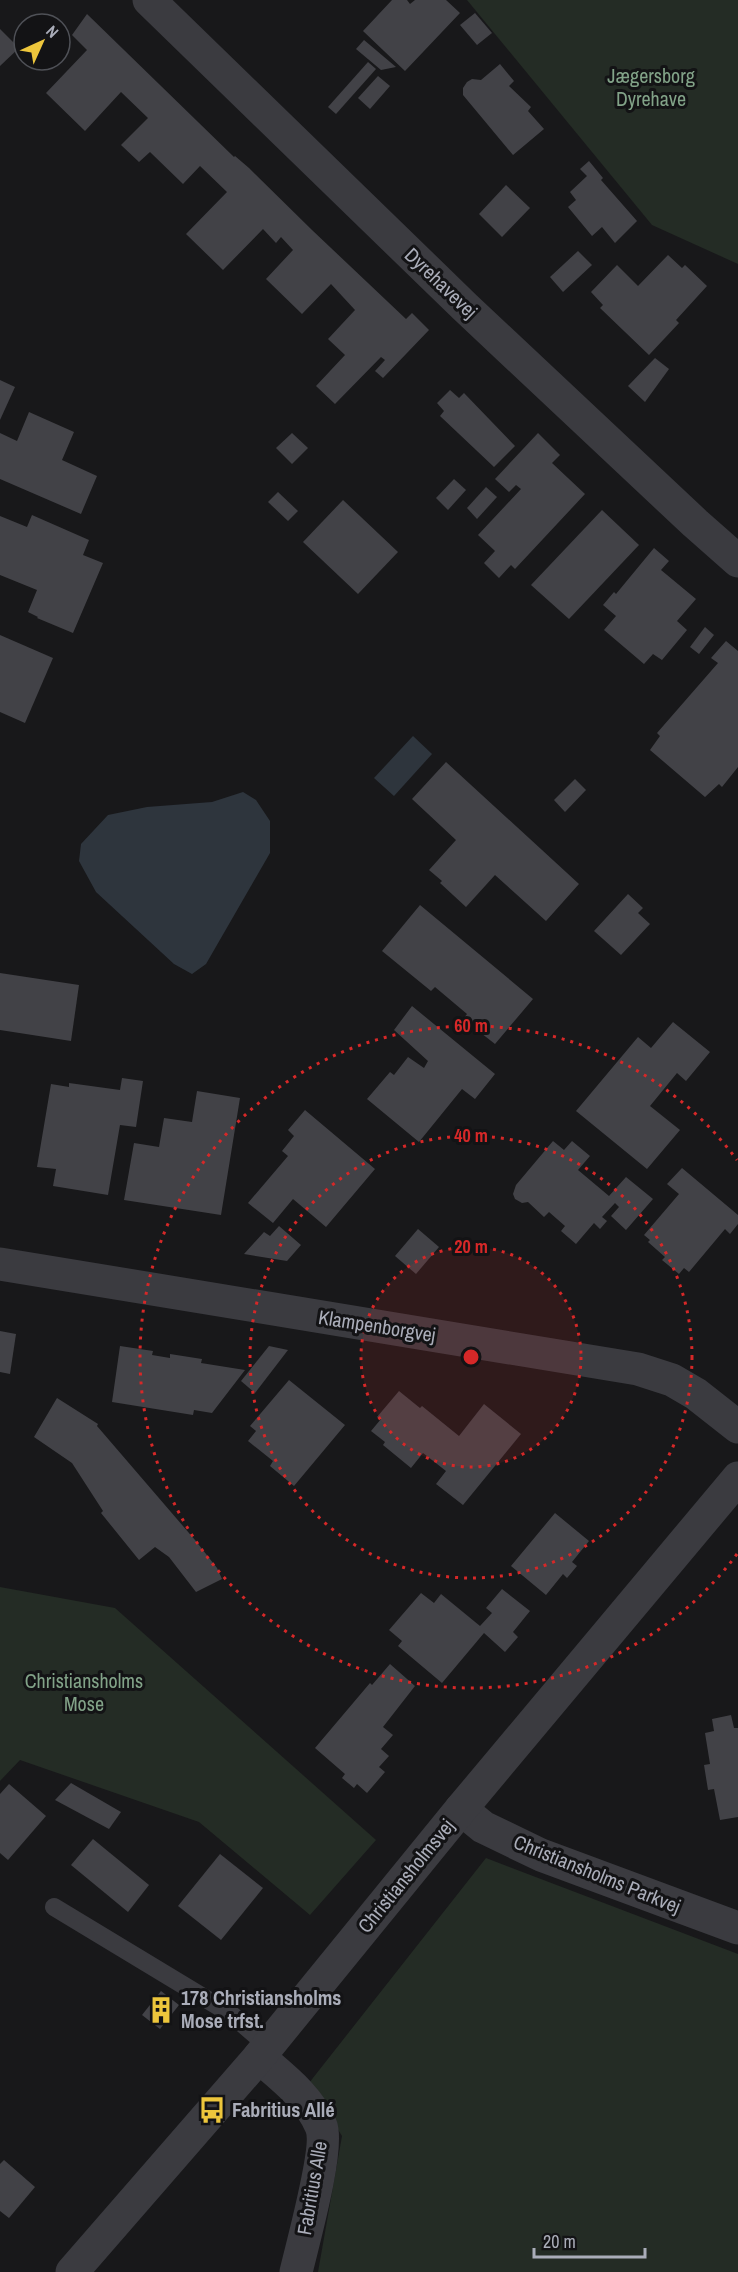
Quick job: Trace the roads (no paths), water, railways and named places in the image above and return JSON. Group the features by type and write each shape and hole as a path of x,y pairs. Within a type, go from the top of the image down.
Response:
{"street":[{"name":"Dyrehavevej","path":"149,0 465,307 695,524 738,561"},
{"name":"Klampenborgvej","path":"0,1264 638,1369 672,1380 696,1394 738,1427"},
{"name":"Christiansholmsvej","path":"72,2272 264,2051 738,1478"},
{"name":"Christiansholms Parkvej","path":"462,1809 483,1827 541,1855 738,1928"},
{"name":"Fabritius Alle","path":"264,2051 299,2091 322,2127 322,2160 296,2272"}],"lane":[{"path":"54,1907 231,2014 264,2051"}],"place":[{"name":"178 Christiansholms Mose trfst.","path":"161,2010"},
{"name":"Fabritius Allé","path":"212,2110"}],"park label":[{"name":"Jægersborg Dyrehave","path":"651,88"},
{"name":"Christiansholms Mose","path":"84,1692"}]}
